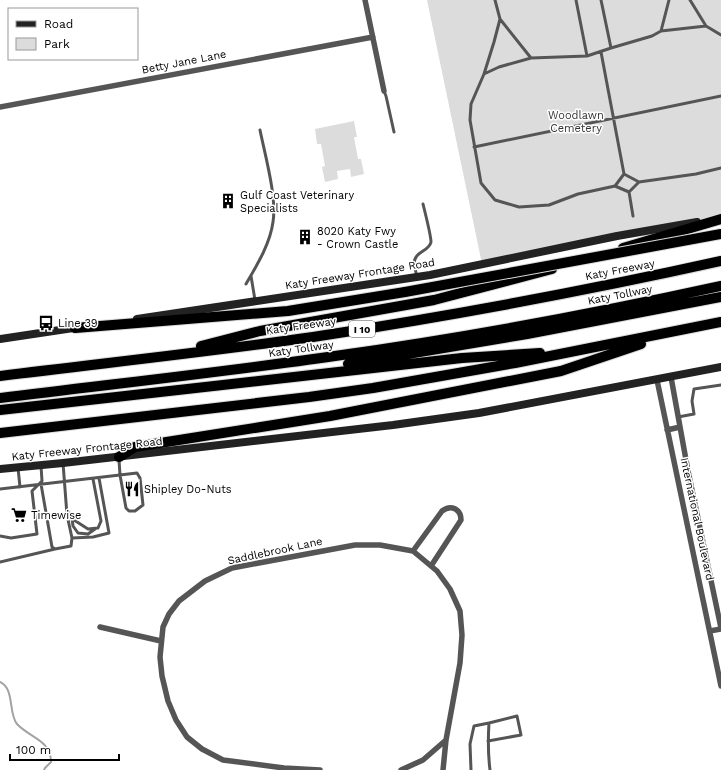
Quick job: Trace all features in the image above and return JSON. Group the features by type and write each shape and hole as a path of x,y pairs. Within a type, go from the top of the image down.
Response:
{"highway":[{"path":"154,357 260,331 434,300 554,269 721,218"},
{"path":"74,328 288,311 405,292 721,234"},
{"name":"Katy Freeway","path":"0,376 283,341 429,318 573,292 721,261"},
{"name":"Katy Tollway","path":"0,398 337,356 476,334 595,312 721,286"},
{"path":"224,385 527,334 721,297"},
{"path":"0,433 373,388 476,370 721,322"},
{"path":"119,457 135,447 330,416 561,371 672,332"},
{"path":"0,410 462,358 578,350"}],"main road":[{"name":"Katy Freeway Frontage Road","path":"0,339 417,277 617,236 721,218"},
{"name":"Katy Freeway Frontage Road","path":"0,469 63,464 393,425 455,416 657,380 721,366"}],"street":[{"path":"365,0 384,91"},
{"name":"Betty Jane Lane","path":"0,107 373,37"},
{"name":"International Boulevard","path":"671,377 688,471 721,628"},
{"name":"International Boulevard","path":"657,380 721,686"},
{"path":"668,430 680,427"},
{"path":"677,474 688,471"},
{"path":"413,551 445,508 451,507 457,509 461,514 461,520 431,566"},
{"name":"Saddlebrook Lane","path":"320,770 277,767 223,760 202,749 187,736 176,720 168,701 162,676 160,657 163,627 169,614 179,601 205,581 232,568 355,545 380,545 413,551 437,571 450,589 460,611 462,635 460,663 446,740 443,770"},
{"path":"694,555 705,553"},
{"path":"100,627 161,641"},
{"path":"710,631 721,628"},
{"path":"401,770 423,760 446,740"}],"lane":[{"path":"495,0 500,19 532,58"},
{"path":"576,0 587,56"},
{"path":"601,0 611,48"},
{"path":"661,31 669,0"},
{"path":"690,0 706,26 721,35"},
{"path":"500,19 484,74 471,104 470,120 481,183 495,200 519,207 549,205 578,194 615,186 628,192"},
{"path":"484,74 499,67 532,58 587,56 652,36 661,31 706,26"},
{"path":"601,52 624,174 615,186"},
{"path":"384,91 394,132"},
{"path":"474,147 721,96"},
{"path":"246,284 260,259 273,222 274,209 271,184 260,130"},
{"path":"628,192 639,182 696,174 721,168"},
{"path":"624,174 639,182"},
{"path":"628,192 633,216"},
{"path":"417,277 414,263 416,257 420,252 428,248 431,242 423,204"},
{"path":"251,276 255,301"},
{"path":"678,417 694,414 692,401 694,390 721,385"},
{"path":"0,488 39,485 65,481 93,479 120,475 137,473 140,478 143,505 135,511 129,511 126,508 120,475 119,457"},
{"path":"0,562 71,546 72,538 67,509 63,464"},
{"path":"0,536 11,538 37,534 32,491 42,481 41,466"},
{"path":"18,468 20,487"},
{"path":"72,538 93,537 109,533 99,478"},
{"path":"72,517 73,526 78,533 88,534 98,528 101,521 93,479"},
{"path":"39,485 52,547 55,549"},
{"path":"67,509 74,520 88,529 98,528"},
{"path":"471,770 470,744 474,726 517,716 521,735 488,741"},
{"path":"488,722 490,770"}],"green space":[{"name":"Woodlawn Cemetery","path":"427,0 721,0 721,218 482,264"},
{"path":"354,121 357,137 354,137 358,159 361,159 364,174 351,177 350,169 337,171 338,179 325,182 322,167 325,166 321,144 317,144 315,129"}],"waterway":[{"path":"0,682 5,685 8,690 14,719 17,724 44,744 48,749 51,762 44,770"}],"place":[{"name":"Gulf Coast Veterinary Specialists","path":"228,201"},
{"name":"8020 Katy Fwy - Crown Castle","path":"305,237"},
{"name":"Line 39","path":"46,323"},
{"name":"Shipley Do-Nuts","path":"132,489"},
{"name":"Timewise","path":"19,515"}]}
